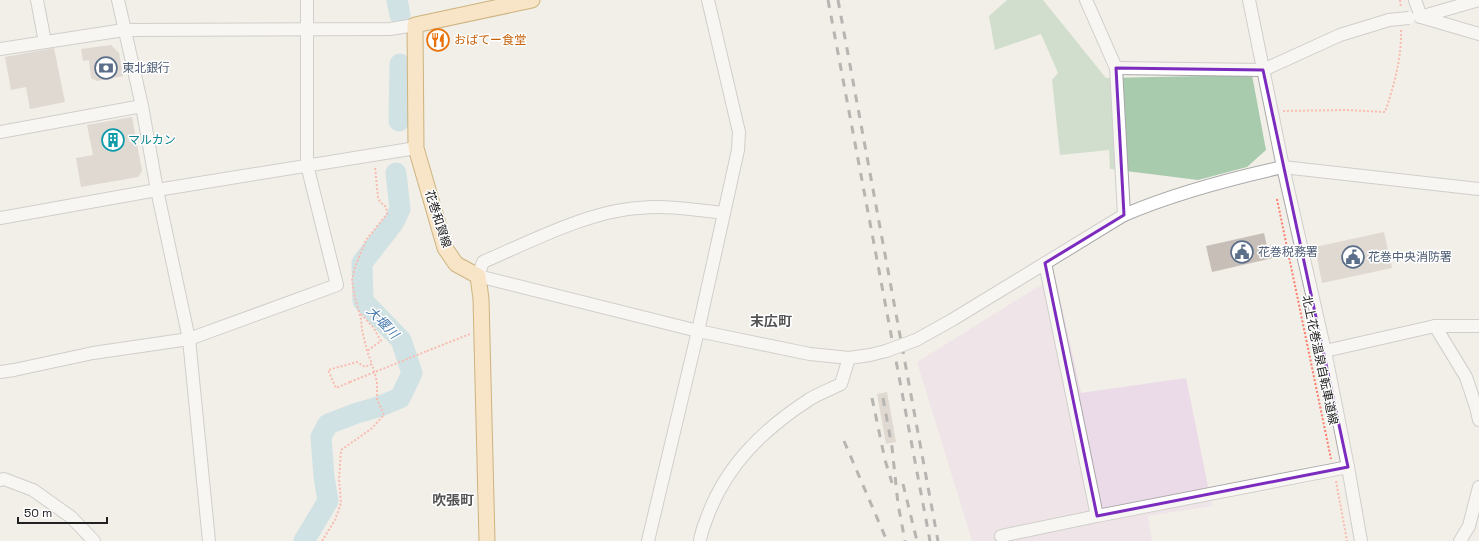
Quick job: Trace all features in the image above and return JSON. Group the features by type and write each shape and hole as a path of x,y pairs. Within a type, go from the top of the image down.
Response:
{"main road":[{"path":"415,25 514,2 532,0"},
{"name":"花巻和賀線","path":"415,25 416,148 445,248 456,264 478,276"},
{"path":"478,276 481,299 487,541"}],"street":[{"path":"37,0 45,42"},
{"path":"118,0 142,106 157,190 189,339 209,541"},
{"path":"0,372 93,353 189,339 337,285 307,165 307,0"},
{"path":"648,541 698,330 738,150 739,132 708,0"},
{"path":"1086,0 1116,68 1124,215"},
{"path":"1249,0 1283,167 1325,351 1361,541"},
{"path":"1415,0 1421,16"},
{"path":"1116,68 1263,70 1340,36 1389,20 1405,16 1421,16 1479,0"},
{"path":"1421,16 1479,34"},
{"path":"0,49 124,30 307,28 390,29 415,25"},
{"path":"0,132 142,106"},
{"path":"0,218 157,190 416,148"},
{"path":"724,213 659,207 637,208 599,215 483,262 478,276 698,330 810,354 849,358 886,351 916,340 952,320 1124,215 1188,191 1283,167 1479,189"},
{"path":"1045,263 1097,516"},
{"path":"1325,351 1435,326 1479,326"},
{"path":"1435,326 1466,377 1479,420"},
{"path":"700,541 713,501 732,469 756,440 779,422 811,399 841,384 849,358"},
{"path":"1001,536 1348,467"},
{"path":"0,480 4,479 33,490 71,517 94,541"},
{"path":"1460,541 1468,526 1479,487"}],"path":[{"path":"1400,0 1405,16"},
{"path":"1282,111 1346,110 1385,112 1393,89 1398,64 1401,28"},
{"path":"322,541 335,520 341,503 339,479 341,450 371,429 384,415 377,400 377,382 367,351 352,280 355,267 366,240 387,214 386,207 380,202 378,197 375,167"},
{"name":"北上花巻温泉自転車道線","path":"1277,198 1334,470 1347,541"},
{"path":"360,314 373,327 381,341 367,351"},
{"path":"372,364 365,367 357,362 328,370 336,388 482,330"}],"highlighted area":[{"path":"1116,68 1263,70 1348,467 1097,516 1045,263 1124,215"}],"shaded area":[{"path":"1055,276 1081,393 1186,378 1212,506 1148,516 1152,541 972,541 917,362"}],"green space":[{"path":"1007,0 1043,0 1106,78 1252,75 1266,150 1247,167 1198,180 1110,169 1109,150 1060,155 1052,80 1058,73 1041,34 995,50 989,16"}],"building":[{"name":"東北銀行","path":"111,45 119,53 123,76 97,81 91,78 89,60 83,61 81,49"},
{"path":"54,48 65,102 30,109 26,87 11,90 5,57"},
{"name":"マルカン","path":"132,117 142,171 138,177 81,187 76,158 93,155 87,125"},
{"name":"花巻中央消防署","path":"1384,232 1392,268 1322,283 1315,247"},
{"name":"花巻税務署","path":"1264,233 1267,246 1274,245 1277,257 1212,272 1206,246"},
{"path":"887,392 896,442 886,444 877,394"}],"waterway":[{"name":"大堰川","path":"397,0 400,15"},
{"name":"大堰川","path":"399,121 400,64"},
{"name":"大堰川","path":"304,541 328,501 324,477 321,437 328,424 400,398 412,373 401,340 363,301 362,263 394,222 400,209 396,173"}],"railway":[{"path":"828,0 930,541"},
{"path":"838,0 938,541"},
{"path":"872,398 885,460 892,483"},
{"path":"883,398 892,447 898,504 905,541"},
{"path":"844,441 887,541"},
{"path":"903,484 917,541"}],"place":[{"name":"おばてー食堂","path":"438,40"},
{"name":"東北銀行","path":"106,68"},
{"name":"マルカン","path":"113,140"},
{"name":"花巻税務署","path":"1242,252"},
{"name":"花巻中央消防署","path":"1353,257"}],"district":[{"name":"末広町","path":"771,321"},
{"name":"吹張町","path":"453,500"}]}
